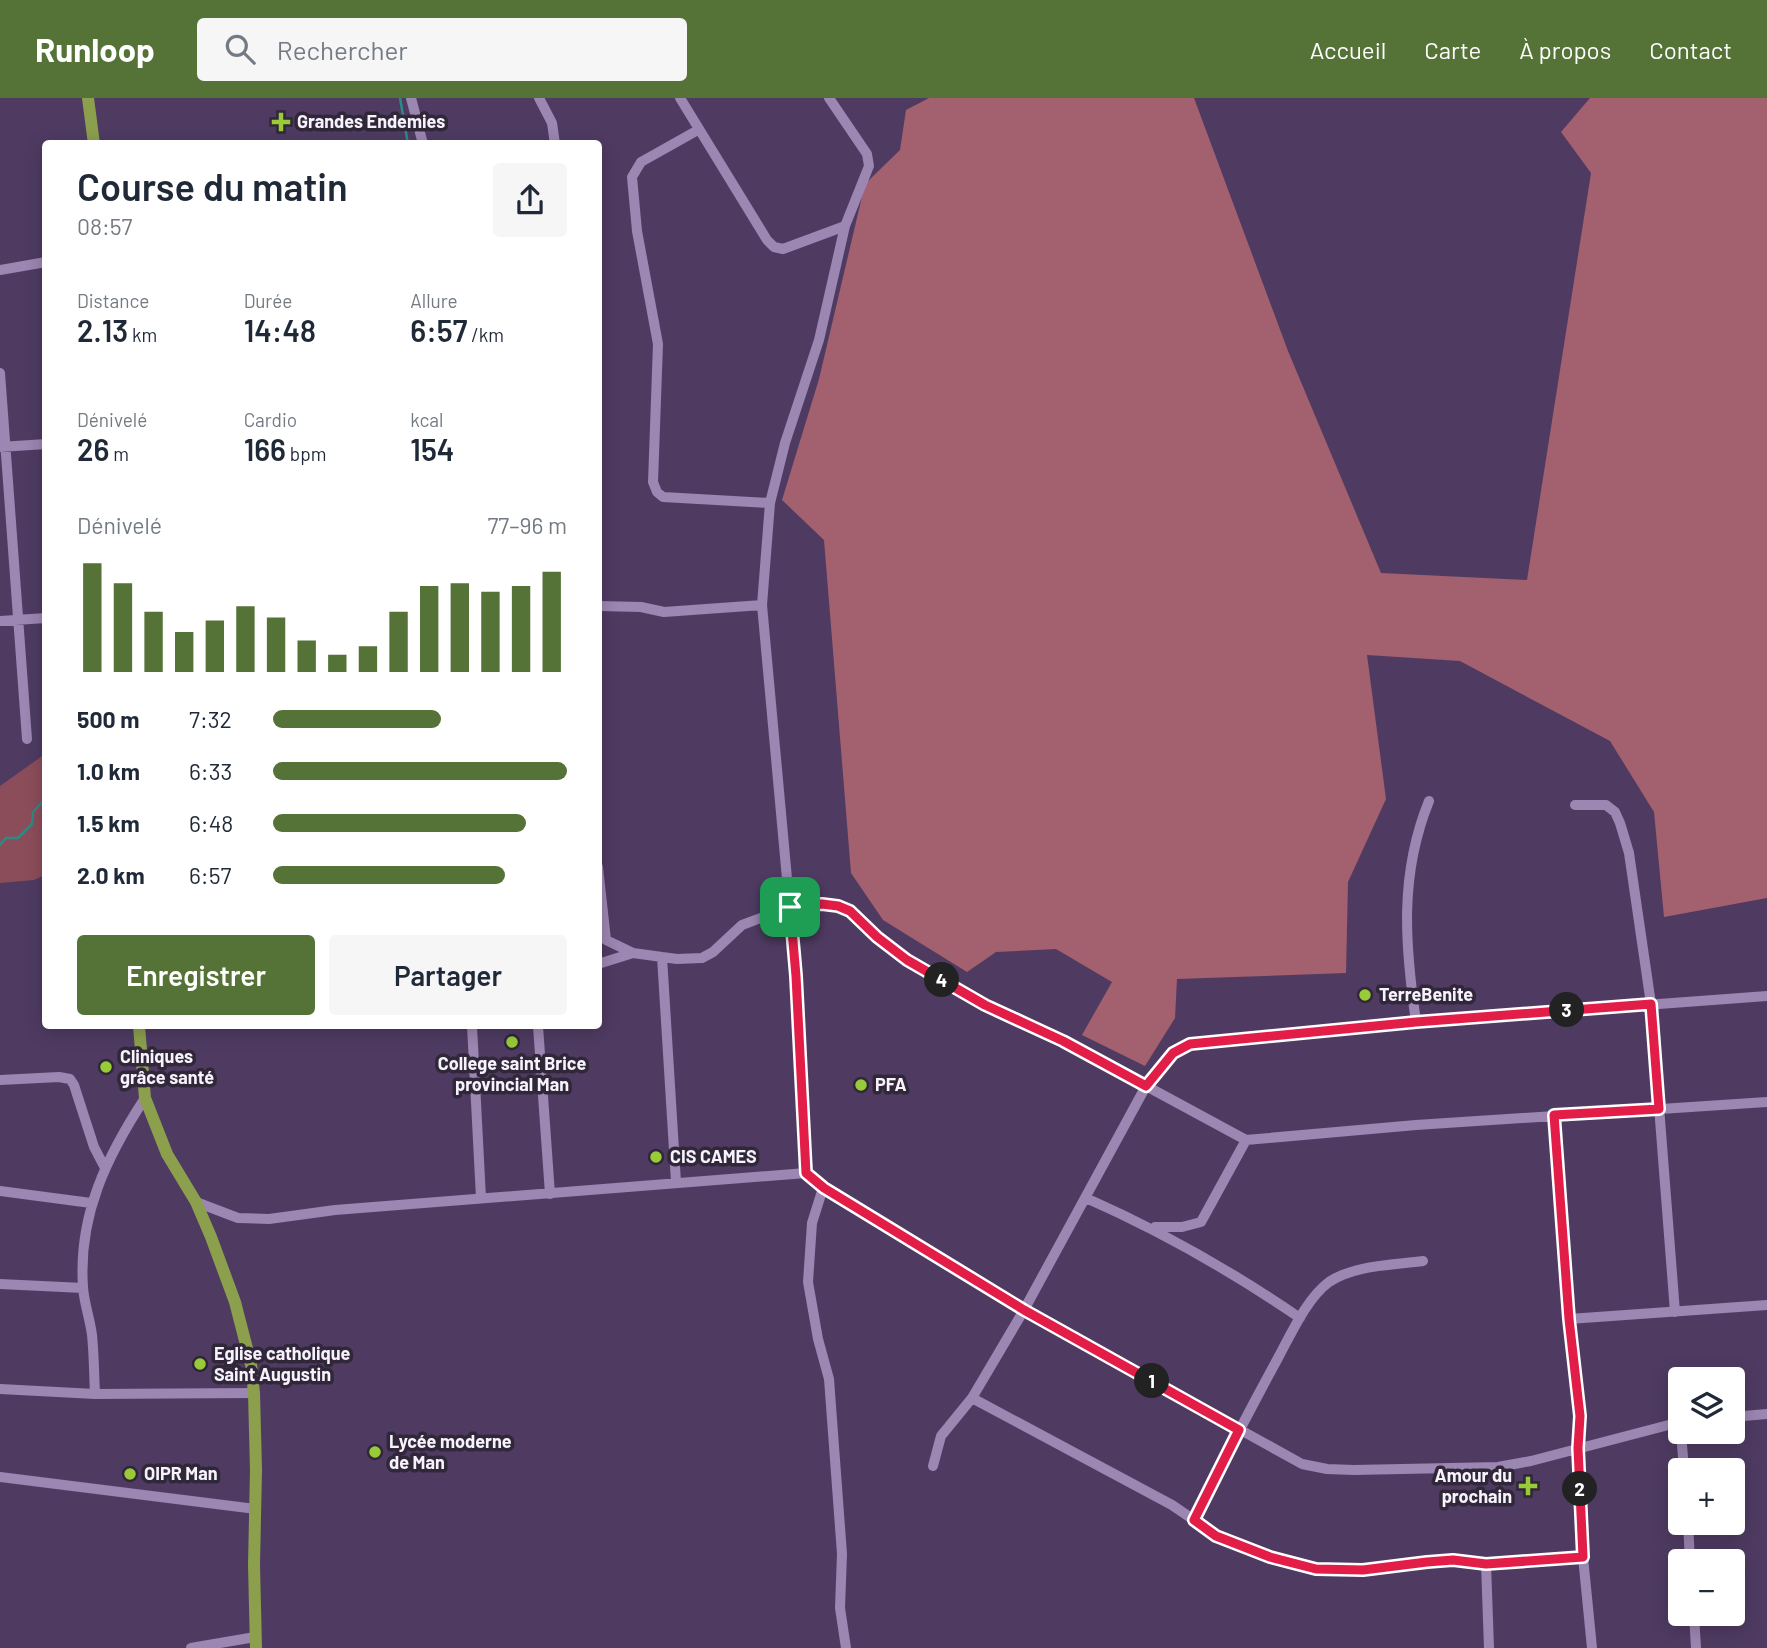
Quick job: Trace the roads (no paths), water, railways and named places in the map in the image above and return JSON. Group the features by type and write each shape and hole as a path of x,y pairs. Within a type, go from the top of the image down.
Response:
{"main road":[{"path":"88,98 93,140"},
{"path":"139,1029 145,1098 167,1154 196,1202 234,1301 251,1364 256,1509 255,1643"}],"street":[{"path":"411,98 422,140"},
{"path":"539,98 552,123 554,140"},
{"path":"680,98 774,247 783,249 845,226"},
{"path":"806,1173 796,976 762,605 770,503 785,443 819,340 845,226 870,160 829,98"},
{"path":"698,130 641,162 632,177 637,232 658,344 653,482 663,498 770,503"},
{"path":"0,270 42,263"},
{"path":"0,373 3,447 27,739"},
{"path":"3,447 42,444"},
{"path":"602,607 642,607 664,612 762,605"},
{"path":"0,621 42,618"},
{"path":"1416,1022 1408,963 1409,869 1418,829 1429,801"},
{"path":"1575,805 1606,805 1615,812 1629,853 1651,1004 1675,1312"},
{"path":"602,907 605,937 609,942 632,953 677,959 702,958 741,925 790,907 822,904 838,906 850,911 877,937 907,960 985,1005 1063,1041 1246,1140 1554,1115 1767,1102"},
{"path":"602,963 632,953"},
{"path":"662,957 676,1182"},
{"path":"933,1466 941,1436 971,1398 1024,1310 1146,1086 1173,1053 1190,1044 1416,1022 1767,996"},
{"path":"472,1029 481,1198"},
{"path":"538,1029 550,1194"},
{"path":"0,1080 60,1077 70,1079 94,1147 105,1168"},
{"path":"95,1394 92,1333 83,1288 84,1247 91,1203 124,1130 145,1098"},
{"path":"1554,1115 1569,1319 1580,1416 1578,1448 1583,1557 1592,1648"},
{"path":"1152,1227 1182,1227 1201,1222 1246,1140"},
{"path":"196,1202 238,1218 269,1219 335,1210 806,1173 824,1188 1024,1310 1302,1464 1327,1469 1498,1467 1668,1425"},
{"path":"824,1188 812,1223 808,1282 818,1339 829,1379 843,1564 840,1608 846,1648"},
{"path":"0,1191 91,1203"},
{"path":"1086,1198 1152,1227 1243,1279 1300,1318"},
{"path":"1194,1520 1300,1318 1321,1290 1336,1279 1357,1271 1423,1261"},
{"path":"0,1284 83,1288"},
{"path":"1569,1319 1767,1305"},
{"path":"0,1389 95,1394 254,1393"},
{"path":"971,1398 1172,1505 1216,1536 1270,1557 1316,1569 1363,1570 1453,1560 1486,1564 1583,1557"},
{"path":"1745,1416 1767,1414"},
{"path":"0,1477 256,1509"},
{"path":"1486,1564 1489,1648"},
{"path":"1695,1626 1696,1648"},
{"path":"191,1648 255,1643"}],"waterway":[{"path":"400,98 407,140"},
{"path":"0,845 6,838 18,838 32,824 33,812 42,802"}],"place":[{"name":"Grandes Endemies","path":"281,122"},
{"name":"TerreBenite","path":"1365,995"},
{"name":"College saint Brice provincial Man","path":"512,1042"},
{"name":"Cliniques grâce santé","path":"106,1067"},
{"name":"PFA","path":"861,1085"},
{"name":"CIS CAMES","path":"656,1157"},
{"name":"Eglise catholique Saint Augustin","path":"200,1364"},
{"name":"Lycée moderne de Man","path":"375,1452"},
{"name":"OIPR Man","path":"130,1474"},
{"name":"Amour du prochain","path":"1528,1486"}]}
